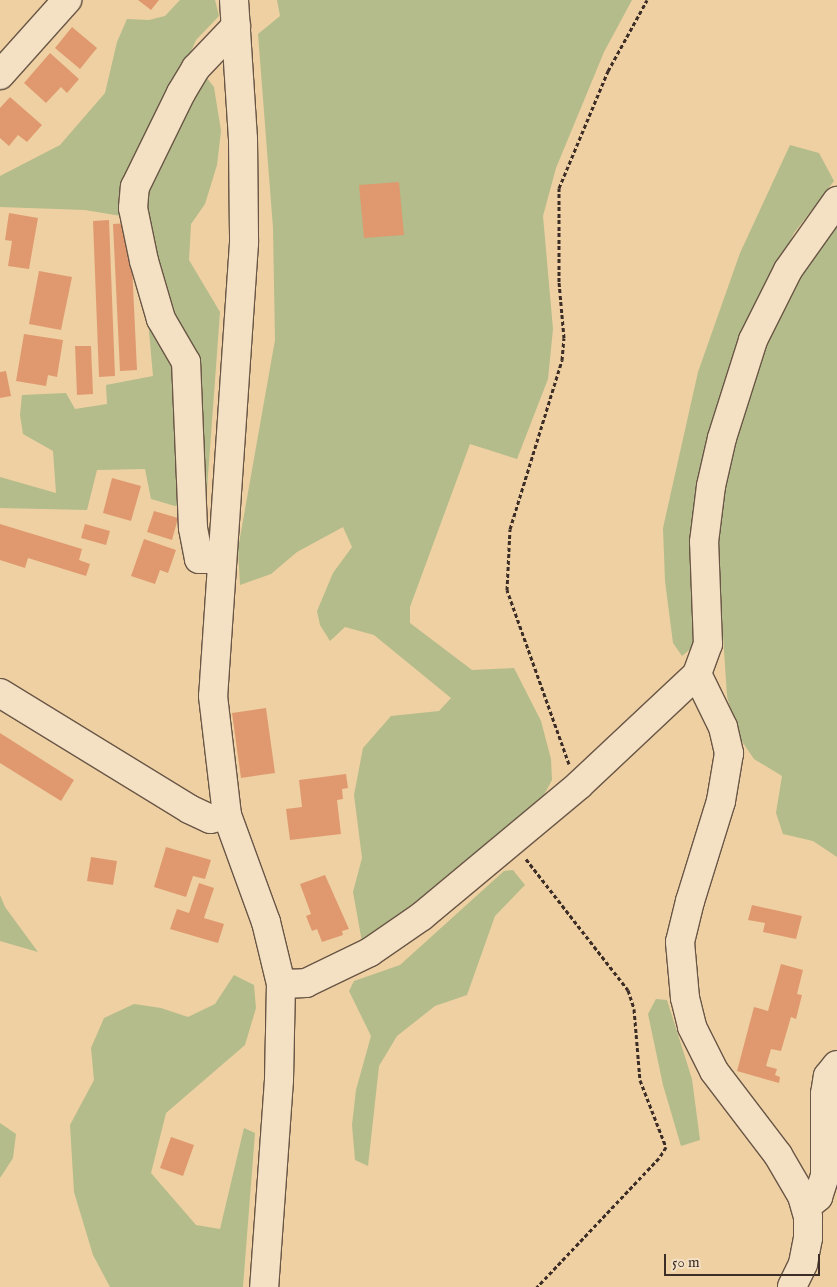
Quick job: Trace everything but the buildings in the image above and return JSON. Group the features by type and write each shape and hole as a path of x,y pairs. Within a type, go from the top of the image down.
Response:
{"street":[{"path":"0,75 67,0"},
{"path":"221,559 199,559 192,528 186,362 161,319 144,262 133,208 135,187 181,93 196,68 235,13"},
{"path":"235,13 244,139 244,243 221,559 214,696 227,815 266,922 281,984 279,1080 264,1287"},
{"path":"281,984 306,983 370,952 422,916 513,843 579,785 697,674 708,644 704,542 711,486 722,438 753,340 788,270 837,201"},
{"path":"697,674 723,727 729,753 721,802 690,901 680,942 685,998 692,1027 714,1070 778,1155 806,1207 808,1238 803,1264 792,1287"},
{"path":"0,692 189,809 210,820 227,815"},
{"path":"806,1207 818,1197 824,1182 825,1094 828,1076 837,1065"}],"path":[{"path":"579,785 569,764 507,590 510,529 562,360 564,338 559,282 559,188 608,70 646,0"},
{"path":"513,843 628,990 634,1009 640,1080 666,1146 659,1158 537,1287"}],"green space":[{"path":"180,0 215,0 219,16 196,40 189,56 214,87 221,131 217,165 205,204 191,224 189,260 220,312 206,503 175,506 151,499 145,469 97,470 87,510 0,508 0,477 56,493 53,451 23,434 20,415 22,395 66,393 75,409 107,404 106,385 153,376 139,219 85,210 0,207 0,176 60,145 105,93 117,42 127,19 149,20 165,16"},
{"path":"277,0 632,0 604,52 556,168 543,216 553,329 548,379 517,459 470,444 410,607 410,623 472,670 514,668 541,721 551,759 552,780 540,802 464,869 362,942 353,892 362,858 354,795 363,748 391,716 439,711 451,698 374,635 345,627 330,641 320,625 317,611 333,573 352,547 343,527 297,552 271,574 240,585 238,549 275,340 273,228 258,34 280,16"},
{"path":"790,145 819,153 834,181 794,233 770,283 738,364 696,644 682,656 673,643 665,581 663,528 698,372 740,253"},
{"path":"837,219 837,857 813,841 783,834 776,813 782,776 754,759 737,734 727,696 716,528 743,393 765,343 814,252"},
{"path":"513,870 525,885 495,916 467,995 435,1006 397,1036 379,1066 368,1166 355,1160 352,1125 356,1090 371,1036 349,991 354,981 400,965 504,871"},
{"path":"0,895 5,907 38,952 0,941"},
{"path":"234,975 254,985 256,1008 245,1045 166,1113 151,1173 196,1225 220,1229 244,1128 255,1133 243,1287 110,1287 93,1255 74,1192 70,1125 94,1080 91,1048 104,1018 134,1004 161,1008 188,1017 215,1004"},
{"path":"656,999 667,1000 692,1079 700,1140 681,1146 663,1085 648,1014"},
{"path":"0,1123 16,1134 13,1158 0,1178"}]}
